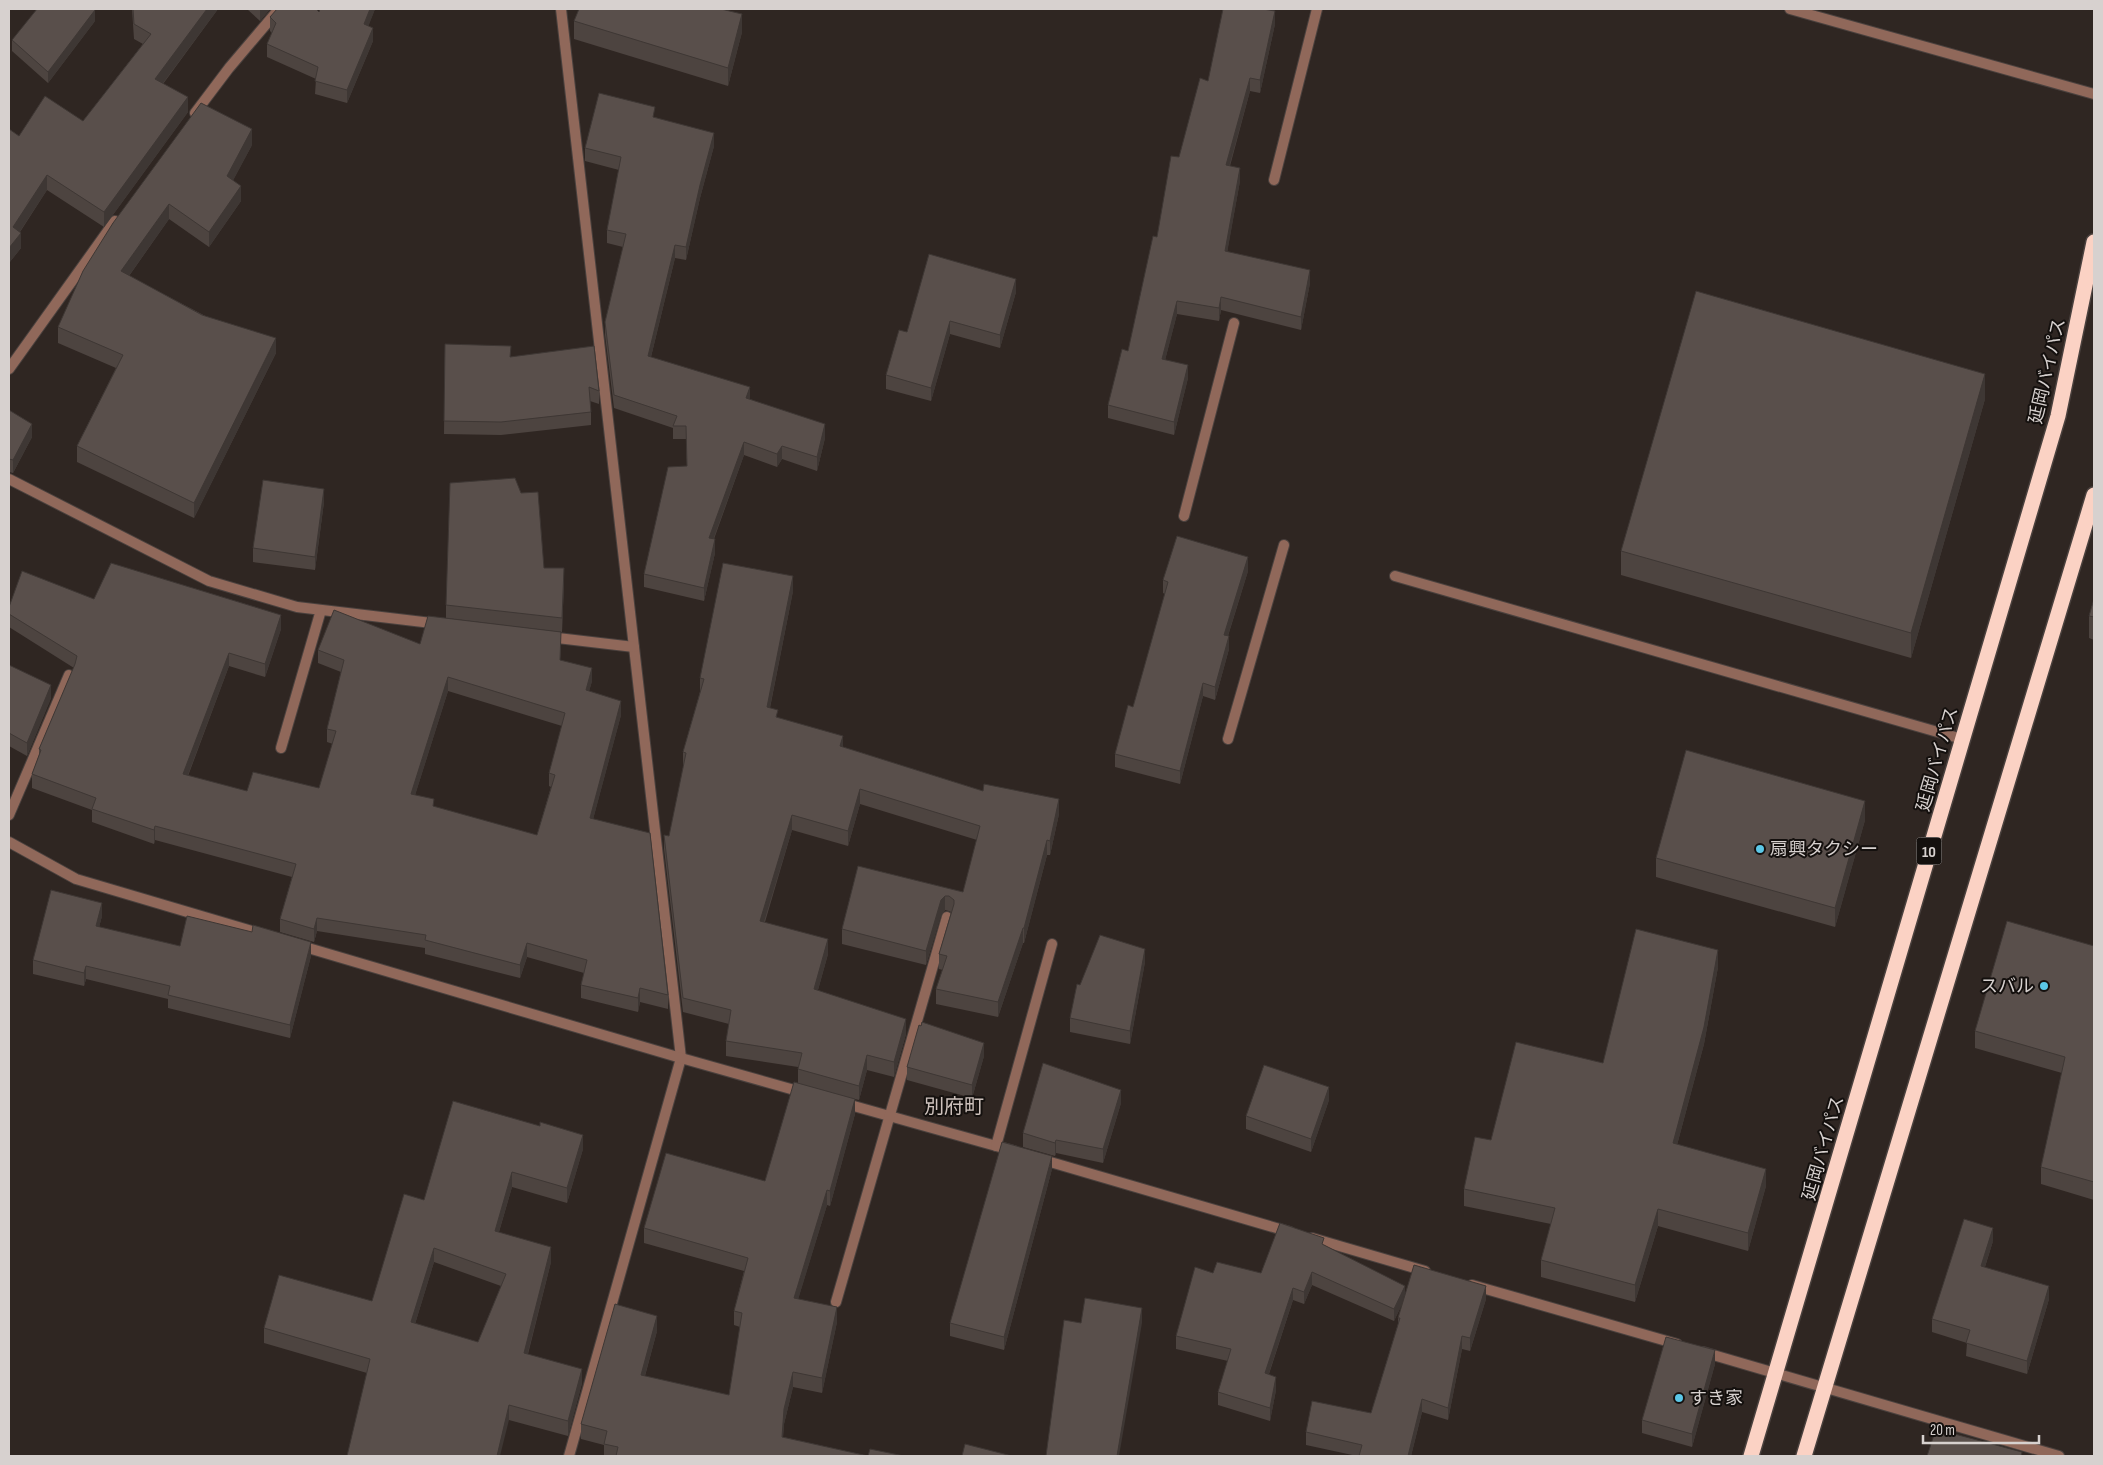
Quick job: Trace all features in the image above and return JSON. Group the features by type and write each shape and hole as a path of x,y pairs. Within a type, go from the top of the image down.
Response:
{"highway":[{"name":"延岡バイパス","path":"1751,1456 2058,416 2094,242"},
{"path":"1804,1456 2094,495"}],"street":[{"path":"189,121 229,68 280,9"},
{"path":"561,9 681,1058 569,1456"},
{"path":"1274,180 1317,9"},
{"path":"1790,9 2094,94"},
{"path":"9,369 121,213"},
{"path":"1184,516 1234,323"},
{"path":"9,479 209,581 297,608 448,625"},
{"path":"1228,739 1284,545"},
{"path":"1395,576 1962,738"},
{"path":"281,748 321,610"},
{"path":"536,635 634,647"},
{"path":"9,815 69,675"},
{"path":"9,842 76,879 681,1058 814,1095"},
{"path":"836,1302 947,917"},
{"path":"996,1146 1052,944"},
{"path":"833,1100 1434,1273"},
{"path":"1462,1282 2059,1456"}],"building":[{"path":"37,9 95,9 48,72 12,40"},
{"path":"133,9 207,9 155,79 188,97 104,212 47,175 13,227 21,233 9,248 9,129 19,136 45,96 83,121 151,34 134,24"},
{"path":"277,9 316,9 319,12 320,9 370,9 364,24 373,28 347,90 315,81 318,67 267,44 276,23 270,17"},
{"path":"579,9 721,9 742,14 728,68 574,21"},
{"path":"1223,9 1263,9 1275,11 1260,80 1250,78 1226,165 1240,168 1225,251 1310,270 1301,317 1221,297 1219,308 1177,301 1162,359 1188,365 1174,422 1108,405 1122,349 1128,351 1153,236 1157,237 1171,156 1179,157 1200,78 1208,81"},
{"path":"599,93 655,107 653,117 714,133 686,247 675,245 648,356 750,387 746,398 825,424 817,457 782,446 777,454 744,442 709,538 715,539 704,588 644,574 668,467 687,466 686,426 673,426 677,416 614,395 605,322 626,234 607,230 621,157 585,148"},
{"path":"201,103 252,129 227,176 241,186 209,232 169,204 121,271 202,315 276,338 194,503 77,446 123,355 58,327 83,271 113,223"},
{"path":"929,254 1016,279 1000,335 950,321 931,388 886,375 899,330 907,332"},
{"path":"1696,291 1985,374 1911,633 1621,551"},
{"path":"445,344 511,346 510,357 594,346 599,391 589,387 591,412 501,422 444,421"},
{"path":"9,410 32,424 13,460 9,459"},
{"path":"515,478 521,493 538,492 544,568 564,568 562,618 446,605 450,483"},
{"path":"263,480 324,489 315,557 253,548"},
{"path":"1177,536 1248,557 1224,635 1229,636 1215,687 1203,683 1180,771 1115,754 1128,705 1133,707 1168,582 1163,580"},
{"path":"111,563 281,615 265,664 229,653 183,774 247,791 253,772 319,788 336,731 327,729 344,660 318,650 334,610 420,644 428,616 561,632 560,660 592,668 586,690 621,701 590,818 650,833 668,995 640,988 638,998 581,985 587,960 527,943 520,965 425,940 426,935 317,918 314,929 280,919 296,864 155,826 154,830 92,809 96,798 32,774 41,750 39,749 77,656 9,614 9,607 22,571 94,599","holes":["448,677 565,713 549,773 555,775 537,835 433,806 434,799 411,794"]},
{"path":"723,563 793,576 767,707 778,710 776,717 843,736 840,746 983,791 984,784 1059,799 1050,841 1047,840 1024,928 998,1002 936,989 947,956 939,954 954,904 954,900 949,896 945,896 941,900 926,951 842,929 858,866 963,892 980,826 860,789 848,831 792,815 760,921 828,939 814,989 906,1019 894,1062 867,1055 859,1086 798,1069 802,1053 726,1041 731,1010 683,998 664,835 669,836 686,753 683,752 704,679 700,678"},
{"path":"2094,599 2094,617 2089,616"},
{"path":"9,665 51,685 27,743 9,733"},
{"name":"扇興タクシー","path":"1686,750 1865,801 1835,908 1656,858"},
{"path":"51,890 102,903 96,926 180,946 187,916 252,932 253,925 311,942 290,1025 168,995 170,986 86,966 84,973 33,960"},
{"path":"2007,921 2094,946 2094,1182 2041,1167 2065,1057 1975,1031"},
{"path":"1636,929 1718,950 1704,1027 1673,1143 1766,1169 1748,1233 1658,1209 1635,1285 1541,1260 1555,1208 1464,1189 1475,1137 1491,1140 1516,1042 1603,1063"},
{"path":"1100,935 1145,949 1130,1031 1070,1018 1077,984 1080,985"},
{"path":"922,1022 984,1043 972,1085 907,1067 919,1025 921,1026"},
{"path":"1043,1063 1121,1090 1103,1149 1056,1140 1055,1143 1023,1133"},
{"path":"1264,1065 1329,1087 1311,1139 1246,1116"},
{"path":"794,1082 855,1099 830,1191 827,1190 794,1298 837,1307 822,1378 793,1372 784,1409 782,1437 868,1456 616,1456 618,1447 604,1444 607,1431 581,1424 615,1304 657,1316 641,1375 729,1395 742,1313 734,1311 748,1258 644,1228 666,1153 765,1181"},
{"path":"453,1101 540,1126 540,1122 583,1135 567,1188 512,1172 495,1231 551,1247 524,1353 582,1369 568,1421 509,1405 497,1456 347,1456 370,1359 264,1328 279,1275 372,1301 404,1194 424,1200","holes":["434,1248 506,1274 478,1342 411,1322"]},
{"path":"1002,1142 1052,1156 1004,1337 950,1323"},
{"path":"1964,1219 1993,1228 1981,1266 2049,1286 2027,1361 1966,1343 1970,1330 1932,1319"},
{"path":"1280,1223 1324,1238 1322,1244 1405,1286 1394,1309 1312,1272 1304,1292 1293,1288 1265,1373 1276,1377 1270,1408 1218,1392 1231,1349 1176,1336 1195,1267 1213,1273 1217,1262 1261,1273"},
{"path":"1414,1265 1486,1286 1470,1338 1462,1336 1448,1408 1422,1399 1408,1456 1359,1456 1362,1445 1306,1432 1312,1401 1371,1413"},
{"path":"1085,1298 1142,1308 1117,1456 1046,1456 1064,1320 1081,1323"},
{"name":"すき家","path":"1666,1337 1715,1350 1692,1434 1642,1420"},
{"path":"1936,1429 2022,1452 2021,1456 1927,1456"},
{"path":"965,1444 1012,1456 962,1456"},
{"path":"870,1449 904,1456 868,1456"}],"place":[{"name":"扇興タクシー","path":"1760,849"},
{"name":"スバル","path":"2044,986"},
{"name":"すき家","path":"1679,1398"}],"district":[{"name":"別府町","path":"954,1106"}]}
